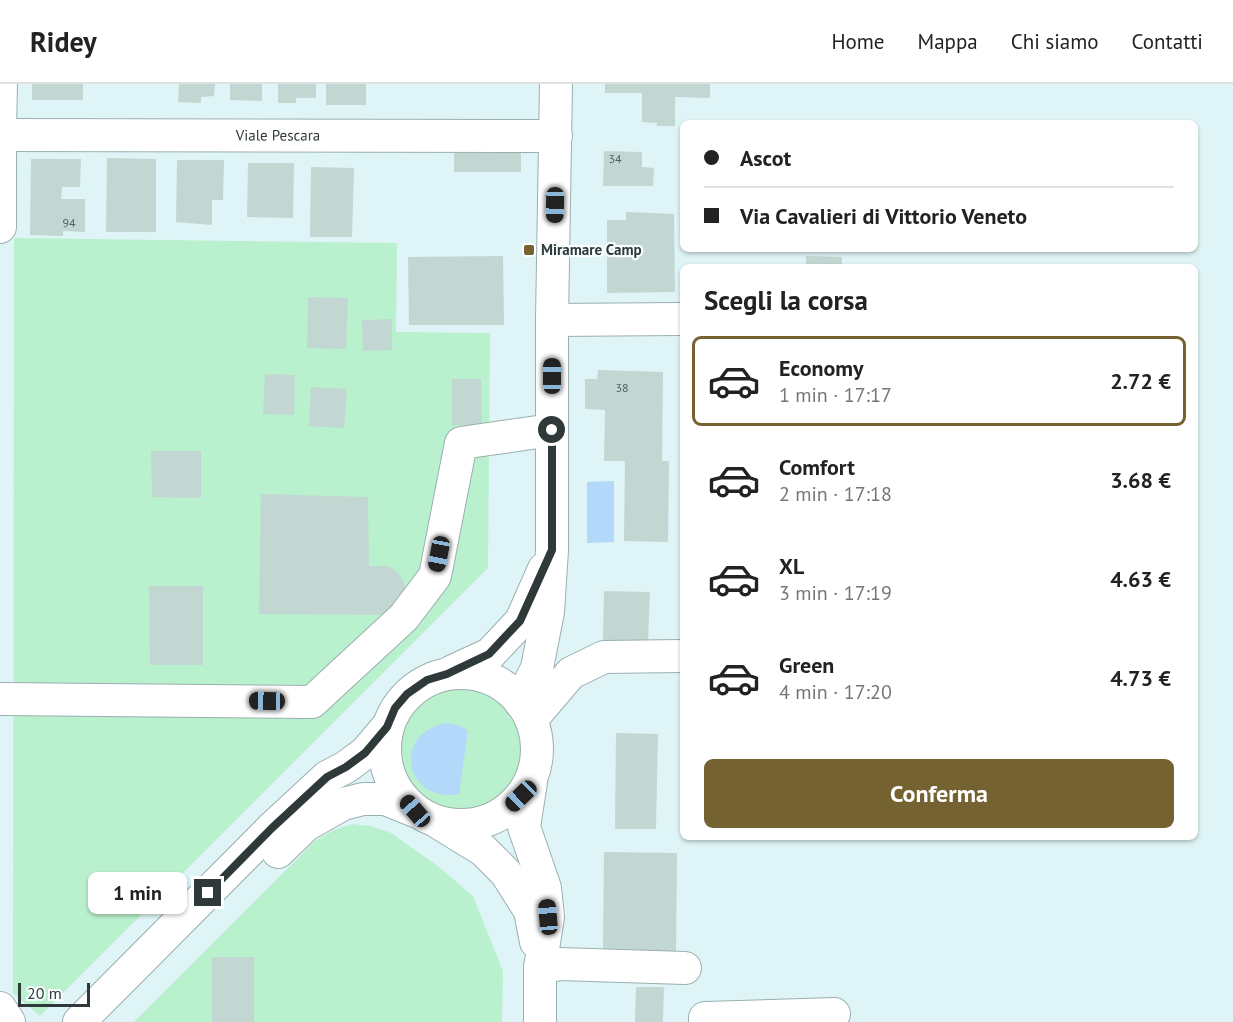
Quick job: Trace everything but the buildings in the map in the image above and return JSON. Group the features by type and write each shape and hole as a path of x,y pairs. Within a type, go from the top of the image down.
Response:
{"street":[{"path":"0,130 1,84"},
{"path":"526,711 548,612 552,550 552,320 556,84"},
{"name":"Viale Pescara","path":"0,135 556,136"},
{"path":"0,146 0,227"},
{"path":"552,320 680,318"},
{"path":"0,699 312,702 404,617 435,576 461,443 552,430"},
{"path":"531,778 521,796 506,811 483,823 459,826 427,817 394,787 384,760 384,742 395,708 407,694 427,680 447,674 489,654 520,621 552,550"},
{"path":"526,711 571,673 604,657 680,656"},
{"path":"447,674 466,673 483,676 502,685 526,711 537,739 537,757 531,778 524,827 545,888 548,917 540,968 540,1022"},
{"path":"79,1022 272,828 327,777 365,753 387,727"},
{"path":"107,1022 306,825 344,804 363,799 385,799 427,817 483,850 506,873 530,911 540,968"},
{"path":"540,968 560,964 685,968"},
{"path":"0,1008 9,1022"},
{"path":"705,1022 705,1018 834,1014"}],"green space":[{"path":"14,238 397,243 396,332 490,333 488,568 40,1016 13,993"},
{"path":"461,685 486,690 507,704 521,725 526,750 521,775 507,796 486,810 461,815 436,810 415,796 401,775 396,750 401,725 415,704 436,690"},
{"path":"352,824 371,826 391,833 439,867 473,896 503,971 502,1022 134,1022 315,841 334,830"}],"water":[{"path":"614,481 614,542 587,543 587,482"},
{"path":"446,723 468,730 459,794 441,794 427,789 417,779 412,766 412,753 417,740 428,730"}],"place":[{"name":"Miramare Camp","path":"529,250"}],"route":[{"path":"208,893 272,828 327,777 365,753 387,727 395,708 407,694 427,680 447,674 489,654 520,621 552,550 552,430"}]}
